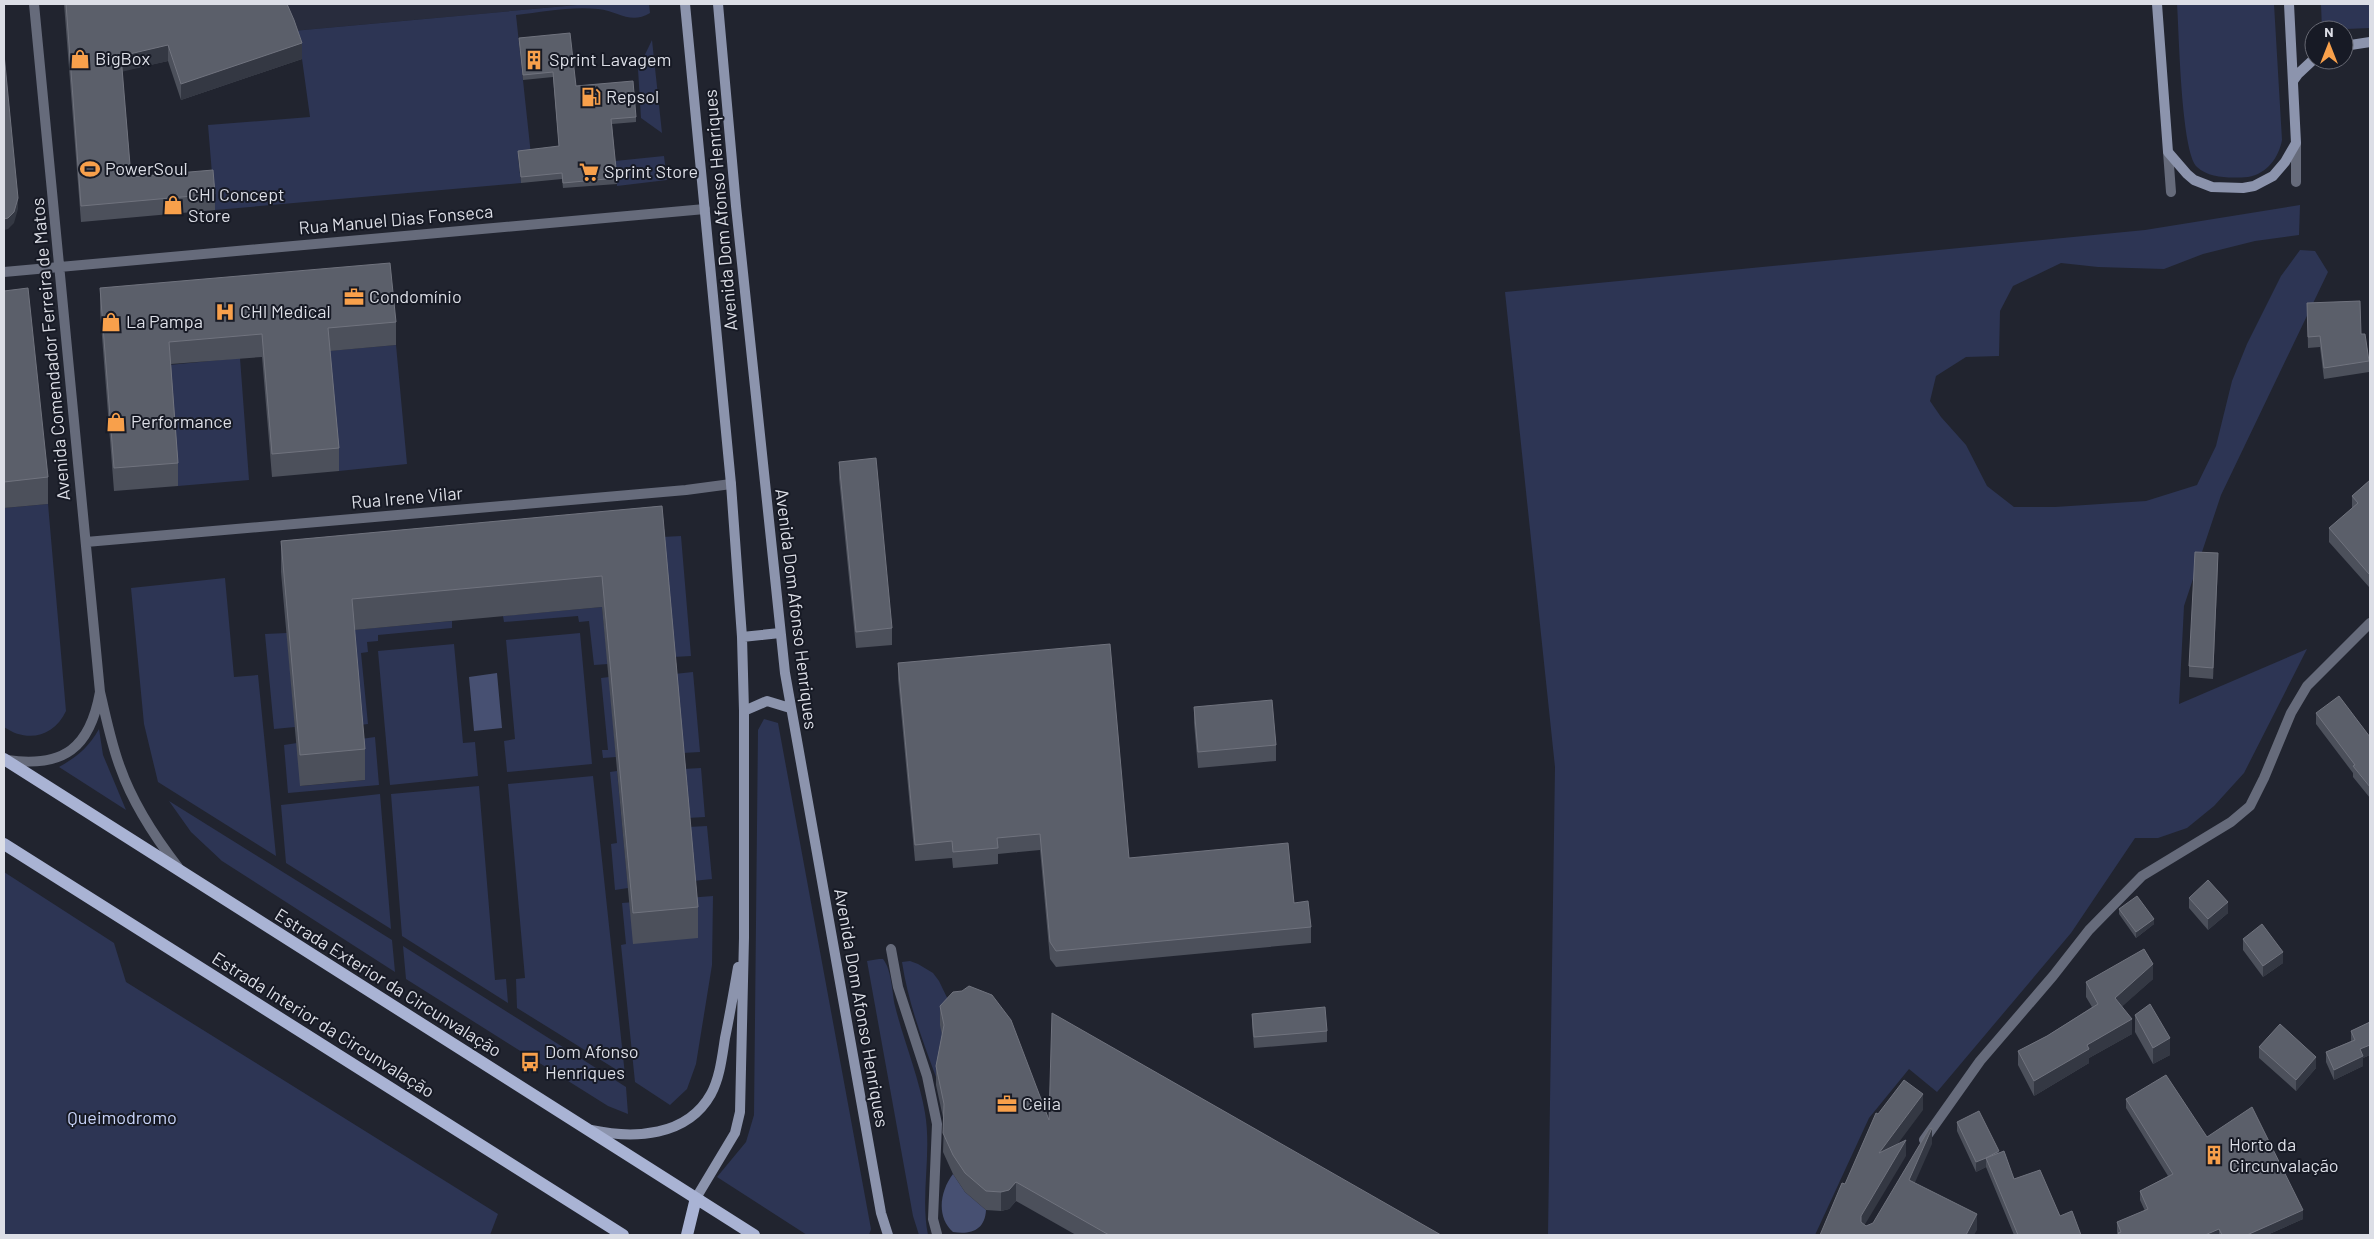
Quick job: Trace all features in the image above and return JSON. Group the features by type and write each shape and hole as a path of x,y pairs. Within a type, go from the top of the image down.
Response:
{"main road":[{"name":"Avenida Dom Afonso Henriques","path":"685,4 730,484 742,637 744,711 744,938 740,1112 735,1133 696,1198"},
{"name":"Avenida Dom Afonso Henriques","path":"718,4 736,206 780,633 790,708 881,1213"},
{"path":"2157,4 2168,152 2194,180 2212,187 2243,188 2265,182 2273,176 2285,162 2296,143 2289,4"},
{"path":"2354,44 2370,42"},
{"path":"2294,80 2304,68"},
{"path":"742,637 780,633"},
{"path":"744,711 767,701 790,708"},
{"name":"Estrada Exterior da Circunvalação","path":"4,759 754,1235"},
{"name":"Estrada Interior da Circunvalação","path":"4,844 623,1235"},
{"path":"587,1128 611,1134 646,1134 679,1124 703,1106 711,1094 720,1068 744,938"},
{"path":"687,1235 696,1198"},
{"path":"881,1213 881,1235"},
{"path":"881,1213 888,1235"}],"street":[{"name":"Avenida Comendador Ferreira de Matos","path":"34,4 100,692 120,767 132,795 153,835 183,874"},
{"path":"2296,143 2296,182"},
{"path":"2168,152 2171,192"},
{"name":"Rua Manuel Dias Fonseca","path":"4,272 704,209"},
{"name":"Rua Irene Vilar","path":"86,542 686,490 730,484"},
{"path":"1916,1152 1980,1061 2053,976 2089,930 2142,876 2231,822 2250,806 2264,778 2291,713 2307,686 2368,625"},
{"name":"Avenida Comendador Ferreira de Matos","path":"4,759 31,763 45,762 73,748 86,735 95,717 100,692"},
{"path":"891,949 898,987 927,1076 937,1124 933,1219 936,1234"}],"shaded area":[{"path":"279,4 588,4 293,31"},
{"path":"497,673 502,728 474,731 469,677"},
{"path":"953,1174 965,1192 986,1210 980,1227 971,1232 953,1232 944,1219 942,1212 943,1196"}],"green space":[{"path":"588,4 649,4 650,13 630,18 605,10 578,8 516,15 531,155 518,156 521,183 215,210 208,125 310,117 302,59 293,31"},
{"path":"2177,4 2274,4 2282,140 2278,153 2271,164 2255,175 2228,177 2208,174 2197,167 2192,157 2184,116"},
{"path":"2321,4 2370,4 2370,28 2354,29 2354,20 2322,20"},
{"path":"652,40 662,133 641,118 638,69"},
{"path":"664,156 667,180 617,186 615,161"},
{"path":"2300,205 2299,235 2255,241 2203,254 2164,269 2098,267 2061,263 2013,286 2000,311 1999,356 1966,357 1936,376 1930,401 1941,417 1966,445 1987,486 2014,507 2055,507 2146,501 2197,485 2216,446 2232,381 2247,344 2281,276 2300,250 2315,251 2328,272 2221,495 2184,606 2179,704 2307,649 2244,773 2214,806 2187,828 2158,838 2135,838 2071,933 1937,1092 1909,1069 1869,1118 1815,1235 1548,1235 1555,767 1505,292 2145,230"},
{"path":"396,345 407,464 339,471 328,351"},
{"path":"240,358 249,480 178,486 169,365"},
{"path":"48,504 66,711 61,720 47,732 31,736 13,732 4,727 4,508"},
{"path":"681,536 691,656 673,657 662,537"},
{"path":"225,578 234,677 258,675 276,856 158,782 144,724 131,588"},
{"path":"602,607 608,664 594,665 589,621 579,622 578,616 504,622 503,616"},
{"path":"452,621 452,628 378,635 378,641 367,642 368,652 361,653 368,724 360,725 352,630"},
{"path":"287,633 295,727 274,729 265,634"},
{"path":"580,633 592,764 507,772 504,741 515,739 506,640"},
{"path":"454,644 463,743 475,742 478,776 390,785 378,651"},
{"path":"693,672 700,752 682,753 674,674"},
{"path":"609,677 616,757 603,758 602,750 608,750 601,678"},
{"path":"764,719 778,723 871,1229 869,1235 807,1235 717,1177 746,1142 754,1115 758,730"},
{"path":"99,729 103,755 126,810 59,767 82,751"},
{"path":"375,737 379,785 288,793 284,745 297,743 301,786 365,780 361,739"},
{"path":"701,768 705,817 687,818 683,769"},
{"path":"617,771 628,888 615,890 611,844 617,843 610,772"},
{"path":"593,776 625,1075 517,1008 516,979 525,978 508,784"},
{"path":"479,786 495,980 506,979 508,1003 402,936 391,794"},
{"path":"380,794 391,929 286,863 281,805"},
{"path":"169,801 392,940 395,972 222,861 191,832"},
{"path":"707,826 712,879 693,881 688,827"},
{"name":"Queimodromo","path":"4,872 114,943 126,982 498,1214 490,1235 4,1235"},
{"path":"713,896 712,965 696,1064 687,1089 670,1105 635,1082 621,945 626,944 622,903"},
{"path":"403,946 626,1087 628,1114 608,1106 406,979"},
{"path":"883,959 888,969 895,1006 919,1086 925,1113 927,1144 925,1205 928,1235 919,1235 913,1216 867,961"},
{"path":"910,961 933,973 953,1010 936,1077 908,992 902,962"}],"building":[{"path":"66,4 287,4 302,43 181,84 168,45 121,56 131,177 213,170 215,194 81,206"},
{"path":"570,33 576,86 633,81 636,117 611,119 617,178 563,183 562,173 521,177 518,151 559,146 553,72 523,75 519,38"},
{"path":"4,54 18,198 14,212 4,219"},
{"path":"390,263 396,322 328,328 339,448 272,454 262,334 169,342 178,463 114,468 100,288"},
{"path":"28,288 48,477 4,482 4,291"},
{"path":"2360,301 2361,334 2365,334 2369,361 2324,368 2320,336 2308,337 2307,303"},
{"path":"876,458 892,628 856,632 839,462"},
{"path":"2370,480 2369,574 2329,528 2358,503 2352,496"},
{"path":"662,506 698,907 633,913 602,576 352,599 365,749 300,755 281,541"},
{"path":"2195,552 2218,553 2213,668 2189,666"},
{"path":"1110,644 1129,858 1288,843 1294,903 1308,901 1311,927 1056,951 1050,942 1040,834 997,838 998,848 953,852 952,841 915,845 898,663"},
{"path":"2339,696 2370,737 2370,787 2316,713"},
{"path":"1272,700 1276,745 1198,752 1194,707"},
{"path":"2208,880 2228,902 2208,919 2189,898"},
{"path":"2137,896 2154,919 2136,932 2119,909"},
{"path":"2262,924 2283,952 2263,966 2243,939"},
{"path":"2144,949 2153,964 2115,998 2132,1019 2087,1045 2089,1049 2034,1081 2018,1051 2047,1036 2098,1004 2086,982"},
{"path":"969,986 992,995 1011,1020 1049,1120 1052,1013 1441,1235 1109,1235 1016,1182 1009,1190 1001,1192 986,1191 965,1173 953,1155 943,1133 944,1104 936,1066 944,1025 940,1006 953,992 962,991"},
{"path":"2150,1004 2170,1038 2153,1048 2135,1015"},
{"path":"1325,1007 1327,1031 1254,1037 1252,1014"},
{"path":"2370,1022 2370,1045 2360,1049 2363,1056 2334,1070 2326,1052 2355,1040 2351,1031"},
{"path":"2280,1024 2316,1057 2296,1080 2259,1047"},
{"name":"Horto da Circunvalação","path":"2166,1075 2207,1137 2252,1107 2303,1210 2247,1235 2222,1235 2219,1229 2205,1235 2119,1235 2118,1233 2121,1232 2117,1222 2148,1209 2140,1191 2173,1174 2126,1099"},
{"path":"1904,1080 1923,1094 1879,1153 1906,1140 1861,1216 1861,1222 1866,1226 1873,1223 1929,1129 1932,1128 1909,1180 1977,1214 1966,1235 1820,1235 1842,1183 1845,1184 1876,1113 1878,1114"},
{"path":"1979,1111 1999,1151 1976,1162 1957,1122"},
{"path":"2004,1151 2014,1179 2040,1170 2060,1216 2072,1211 2081,1235 2018,1235 1986,1158"}],"place":[{"name":"BigBox","path":"80,59"},
{"name":"Sprint Lavagem","path":"534,60"},
{"name":"Repsol","path":"591,97"},
{"name":"PowerSoul","path":"90,169"},
{"name":"Sprint Store","path":"589,172"},
{"name":"CHI Concept Store","path":"173,205"},
{"name":"Condomínio","path":"354,297"},
{"name":"CHI Medical","path":"225,312"},
{"name":"La Pampa","path":"111,322"},
{"name":"Performance","path":"116,422"},
{"name":"Dom Afonso Henriques","path":"530,1062"},
{"name":"Ceiia","path":"1007,1104"},
{"name":"Horto da Circunvalação","path":"2214,1155"}]}
